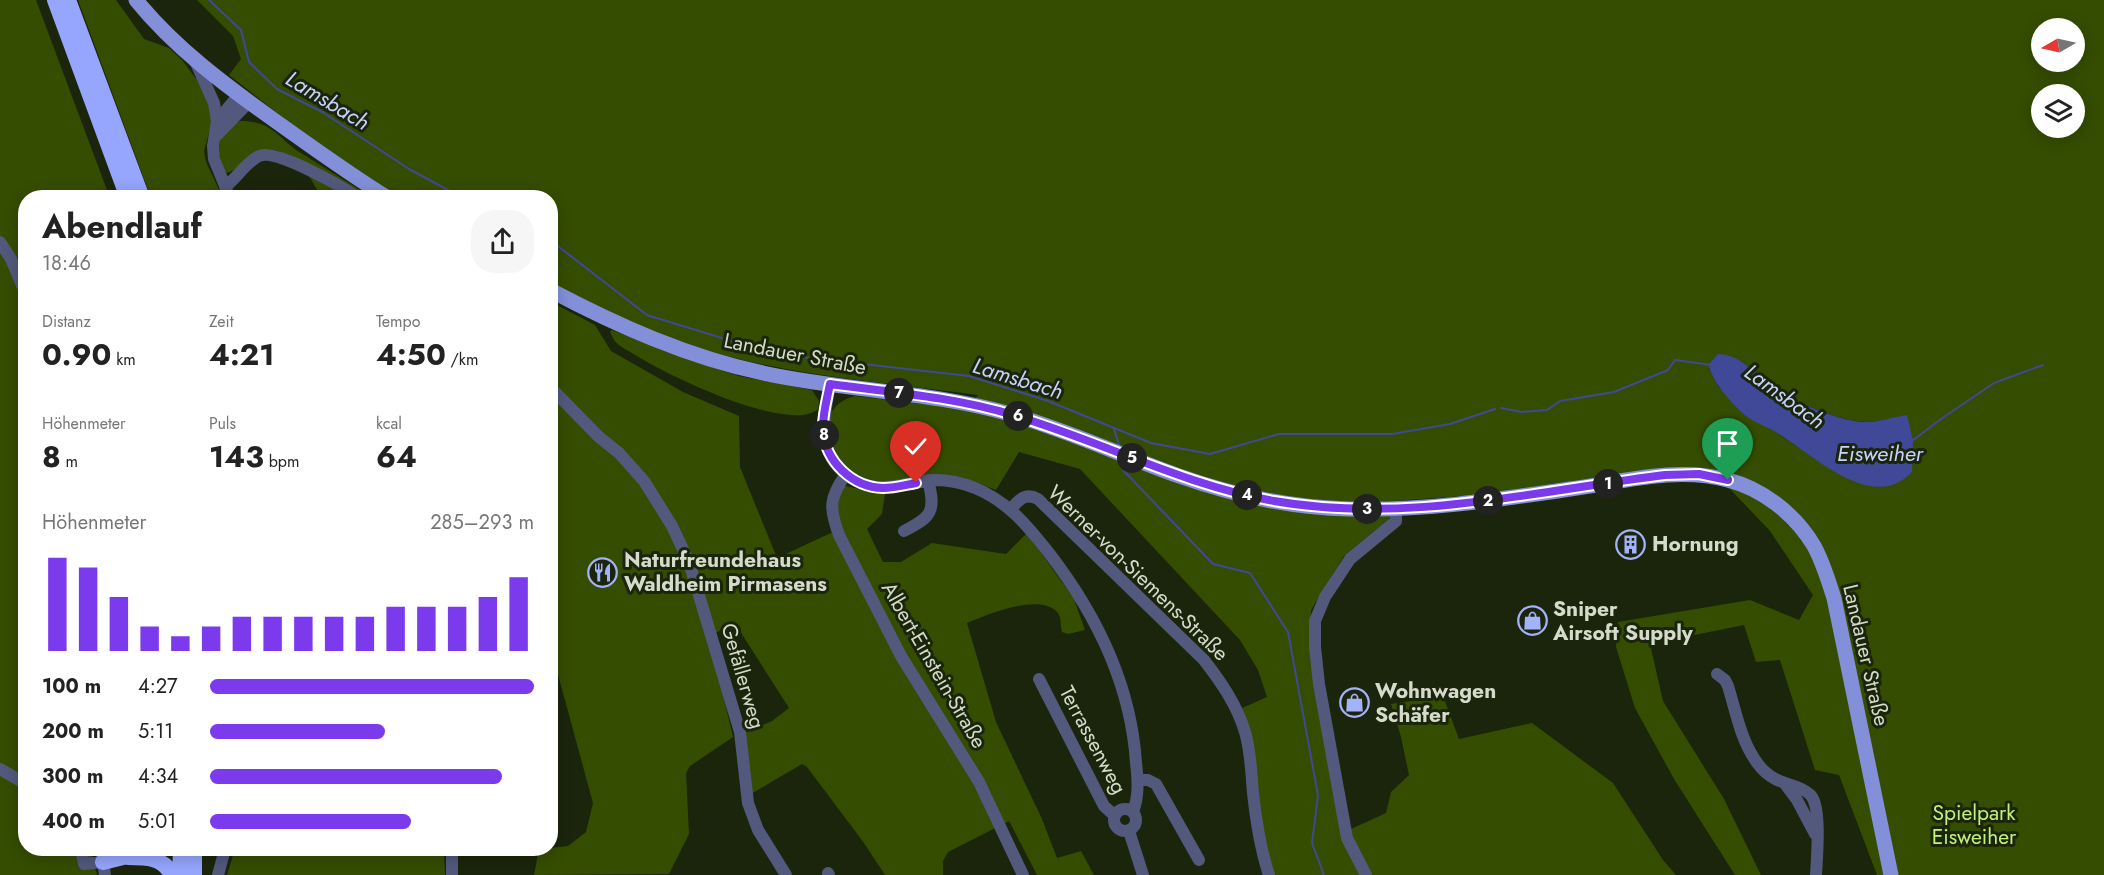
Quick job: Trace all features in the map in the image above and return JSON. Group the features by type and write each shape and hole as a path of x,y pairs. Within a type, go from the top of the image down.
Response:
{"highway":[{"path":"55,0 126,190"},
{"path":"68,0 139,190"},
{"path":"180,875 181,856"},
{"path":"194,856 194,875"},
{"path":"103,862 128,857 157,859 172,875"}],"main road":[{"path":"136,0 195,59 244,98 325,157 376,190"},
{"name":"Landauer Straße","path":"558,294 633,331 701,357 764,374 948,400 1010,414 1074,435 1182,477 1275,501 1340,509 1396,509 1459,505 1684,474 1728,480 1749,487 1766,496 1796,522 1814,547 1834,598 1891,875"}],"street":[{"path":"195,59 214,103 218,121 214,159 226,190"},
{"path":"218,121 244,98"},
{"path":"215,141 237,117 244,98"},
{"path":"229,190 252,161 259,156 270,154 313,172 345,190"},
{"path":"0,242 18,276"},
{"path":"830,384 823,422 825,442 829,453 846,474 858,482 881,488 894,488 928,480 947,481 974,488 1011,509 1040,541 1065,574 1101,635 1126,699 1133,733 1137,780 1137,803 1133,812 1136,821 1129,831"},
{"name":"Gefällerweg","path":"558,395 599,437 630,464 644,481 681,543 689,562 740,732 748,804 764,840 786,875"},
{"name":"Albert-Einstein-Straße","path":"846,474 834,494 831,506 832,517 839,535 902,656 979,782 1023,875"},
{"path":"904,531 923,521 929,514 932,504 928,480"},
{"name":"Werner-von-Siemens-Straße","path":"1011,509 1024,496 1038,498 1204,660 1216,675 1234,705 1245,733 1251,764 1258,833 1269,875"},
{"path":"1366,875 1347,838 1319,684 1315,621 1325,597 1340,572 1350,559 1396,521 1396,509"},
{"path":"1717,674 1725,680 1728,686 1746,742 1757,763 1768,774 1785,784 1799,787 1814,799 1817,819 1816,875"},
{"name":"Terrassenweg","path":"1039,679 1104,806 1115,816"},
{"path":"0,769 18,779"},
{"path":"1137,780 1148,780 1156,784 1199,860"},
{"path":"1129,831 1119,829 1115,816 1126,809 1133,812"},
{"path":"1129,831 1143,875"},
{"path":"82,856 84,864 103,862"},
{"path":"218,875 223,856"},
{"path":"452,856 452,875"}],"green space":[{"path":"0,0 36,0 107,190 18,190 18,856 92,856 97,875 0,875"},
{"path":"78,0 116,0 144,39 169,48 182,60 200,84 211,109 211,125 204,151 206,162 219,190 148,190"},
{"name":"Spielpark Eisweiher","path":"197,0 2104,0 2104,875 1877,875 1839,775 1815,770 1780,660 1756,662 1744,625 1650,644 1663,701 1724,799 1761,875 1735,875 1674,779 1635,708 1616,647 1618,622 1750,600 1799,620 1813,595 1770,531 1730,489 1674,468 1493,494 1380,502 1391,517 1344,556 1311,610 1310,648 1328,755 1363,875 1274,875 1263,839 1252,741 1242,708 1267,697 1258,670 1240,640 1080,469 1019,452 996,490 956,476 879,482 854,475 844,467 836,455 829,432 830,414 842,401 855,396 966,409 978,395 834,377 763,364 693,346 639,325 558,286 558,190 389,190 290,123 229,75 241,59 233,36","holes":["1738,360 1790,397 1830,415 1870,422 1906,416 1827,467 1774,431 1746,416 1718,386 1709,369"]},
{"path":"240,121 268,127 301,153 360,190 317,190 305,170 295,159 275,150 260,151 234,170 224,173 220,157 220,142 222,136 232,125"},
{"path":"558,306 595,325 611,351 683,392 739,416 740,467 777,558 833,532 837,519 839,492 845,486 885,494 882,514 867,529 883,562 901,562 932,543 1006,554 1027,533 1074,599 1085,630 1068,634 1062,632 1058,613 1040,604 1014,607 967,623 996,722 1042,819 1057,858 1081,851 1094,875 1037,875 1009,821 948,852 943,861 943,875 885,875 807,767 802,764 751,794 744,733 772,721 789,708 736,625 706,636 733,737 690,766 686,773 689,834 669,874 534,875 538,856 558,856 558,847 568,846 586,832 593,803 558,675"},
{"path":"612,330 667,352 739,376 812,390 819,401 818,409 803,415 781,414 725,398 670,374 625,349 614,340 610,332"},
{"path":"1443,696 1459,739 1532,723 1613,783 1663,860 1676,875 1371,875 1349,830 1386,813 1391,792 1409,775 1391,704"},
{"path":"233,856 444,856 445,875 227,875"}],"water":[{"name":"Eisweiher","path":"1718,354 1738,359 1775,388 1800,402 1844,419 1870,422 1907,415 1913,441 1912,472 1893,485 1876,487 1858,483 1833,471 1774,431 1749,418 1735,406 1723,392 1710,370 1709,364"}],"waterway":[{"name":"Lamsbach","path":"209,0 241,30 249,62 277,89 324,113 409,169 448,190"},
{"name":"Lamsbach","path":"558,246 647,315 774,354 969,376 1048,401 1151,443 1210,454 1279,434 1392,434 1450,424 1495,409"},
{"name":"Lamsbach","path":"1501,408 1522,412 1547,410 1560,401 1614,392 1668,370 1675,360 1712,365"},
{"name":"Lamsbach","path":"1912,441 1994,383 2043,365"},
{"path":"1114,429 1119,445"},
{"path":"1123,470 1213,564 1250,573 1288,632 1318,795 1312,843 1324,875"}],"place":[{"name":"Hornung","path":"1631,544"},
{"name":"Naturfreundehaus Waldheim Pirmasens","path":"603,572"},
{"name":"Sniper Airsoft Supply","path":"1532,621"},
{"name":"Wohnwagen Schäfer","path":"1354,703"}],"route":[{"path":"916,483 894,488 870,486 846,474 837,464 829,453 823,429 830,384 987,408 1074,435 1213,487 1275,501 1340,509 1396,509 1459,505 1665,475 1699,474 1728,480"}]}
